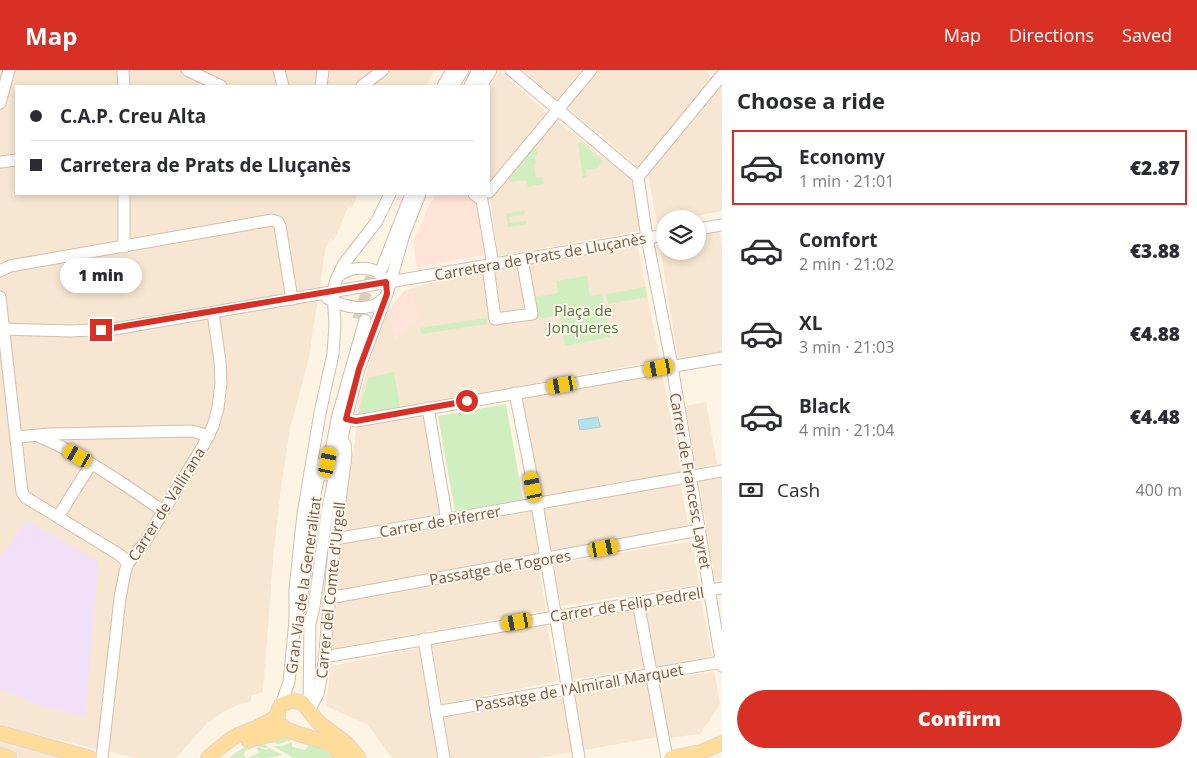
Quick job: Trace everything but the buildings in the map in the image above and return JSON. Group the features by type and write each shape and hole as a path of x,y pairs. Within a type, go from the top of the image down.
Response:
{"main road":[{"path":"208,758 235,737 266,724 286,702 296,700 302,702 318,722 346,743 359,758"},
{"path":"279,710 279,723 289,731 328,743 346,758"},
{"path":"221,758 242,743 263,735 302,728 307,722 309,711"},
{"path":"0,733 90,758"},
{"path":"671,758 701,752 722,743"},
{"path":"0,755 9,758"}],"street":[{"path":"0,103 9,70"},
{"path":"124,70 124,85"},
{"path":"187,70 219,85"},
{"path":"279,70 283,85"},
{"path":"321,85 323,70"},
{"path":"363,85 383,70"},
{"path":"444,85 452,70"},
{"path":"454,85 463,70"},
{"path":"462,85 470,70"},
{"path":"470,85 478,70"},
{"path":"482,85 491,70"},
{"path":"511,70 638,177 722,74 718,70"},
{"path":"490,187 592,70"},
{"path":"0,162 15,160"},
{"name":"Carrer de Francesc Layret","path":"638,177 722,664"},
{"path":"124,195 124,247"},
{"path":"295,621 295,588 303,514 320,413 333,354 334,295 348,258 361,244 380,216 390,195"},
{"path":"403,195 379,266 411,195"},
{"name":"Carrer del Comte d'Urgell","path":"310,623 327,514 346,419 359,369 395,267 404,234 420,195"},
{"path":"483,195 496,320 532,314 522,259"},
{"path":"0,271 10,266 264,221 278,222 292,299"},
{"path":"706,228 722,225"},
{"name":"Carretera de Prats de Lluçanès","path":"311,295 326,297 396,286 415,278 656,236"},
{"name":"Carretera de Prats de Lluçanès","path":"395,267 403,274 415,278"},
{"name":"Carretera de Prats de Lluçanès","path":"334,295 344,271 350,269 363,268 377,272 388,286"},
{"name":"Carretera de Prats de Lluçanès","path":"2,330 101,330 292,299 330,288 334,295 349,306 365,308 376,305 388,286"},
{"path":"0,297 2,330 17,437 22,492 26,497 120,554 128,563"},
{"name":"Carrer de Vallirana","path":"102,758 120,598 128,563 143,545 162,510 209,436 218,408 221,383 218,341 213,312"},
{"name":"Gran Via de la Generalitat","path":"279,710 289,682 295,621 301,603 313,510 326,441 343,368 361,319 338,415 321,503 311,591 309,711"},
{"path":"346,419 356,421 722,358"},
{"path":"515,393 536,504 579,758"},
{"path":"428,408 447,520"},
{"path":"17,437 192,431 209,436"},
{"path":"36,435 52,441 91,464 162,510"},
{"name":"Carrer del Comte d'Urgell","path":"309,711 318,694 324,656 335,539 346,455 345,443 342,438"},
{"path":"58,517 91,464"},
{"name":"Carrer de Piferrer","path":"335,539 722,471"},
{"name":"Passatge de Togores","path":"329,598 700,530"},
{"name":"Carrer de Felip Pedrell","path":"324,656 722,588"},
{"path":"638,602 667,758"},
{"path":"424,639 444,758"},
{"name":"Passatge de l'Almirall Marquet","path":"436,712 651,674 722,664"}],"shaded area":[{"path":"0,70 435,70 427,85 15,85 15,195 358,195 352,208 348,207 334,241 330,239 325,251 309,358 290,429 274,549 263,692 251,696 251,701 223,712 207,723 176,758 135,758 17,730 0,724"},
{"path":"499,70 547,113 490,181 490,86"},
{"path":"524,70 582,70 557,100"},
{"path":"597,70 705,70 714,78 639,167 566,106"},
{"path":"722,84 722,211 706,214 706,210 656,210 656,218 648,174"},
{"path":"556,120 632,179 640,231 498,256 490,191"},
{"path":"434,195 466,195 476,203 485,255 417,267 413,243 431,201 434,200"},
{"path":"719,230 722,245 722,352 678,359 662,260 706,260 706,232"},
{"path":"637,243 660,360 354,417 382,318 404,291 426,284"},
{"path":"410,288 418,316 395,340 389,313"},
{"path":"662,373 682,476 540,499 522,396"},
{"path":"706,402 717,464 696,468 685,406"},
{"path":"423,414 441,513 342,531 357,426"},
{"path":"722,477 722,580 715,581 699,481"},
{"path":"680,483 689,529 552,554 543,509"},
{"path":"532,511 539,557 334,592 338,544"},
{"path":"27,520 98,562 85,717 37,705 0,688 0,559"},
{"path":"692,541 699,584 561,606 554,564"},
{"path":"539,567 546,610 331,649 337,601"},
{"path":"700,596 712,656 656,667 644,607"},
{"path":"627,606 634,612 643,667 571,680 562,619"},
{"path":"546,621 558,681 442,704 431,643"},
{"path":"419,648 438,758 392,758 368,725 326,706 331,666"},
{"path":"714,671 720,704 700,734 669,738 659,681"},
{"path":"648,682 658,737 584,750 574,695"},
{"path":"564,697 573,752 538,758 448,758 441,718"},
{"path":"0,739 9,743 64,758 0,758"}],"green space":[{"path":"581,142 603,161 598,168 586,170 586,177 583,178 578,143"},
{"path":"534,148 537,150 538,155 535,155 536,164 534,165 536,178 543,177 544,184 528,187 526,180 512,182 509,179"},
{"path":"524,210 525,214 509,217 510,223 526,221 527,224 508,227 506,214"},
{"name":"Plaça de Jonqueres","path":"587,276 590,296 602,294 610,337 565,346 560,315 537,319 534,297 558,293 556,281"},
{"path":"646,287 647,297 608,304 606,294"},
{"path":"486,318 487,324 421,334 420,328"},
{"path":"394,372 400,407 358,414 368,378"},
{"path":"506,404 523,500 455,511 438,416"},
{"path":"286,738 312,745 336,758 294,758 273,746 282,746 292,742 292,747 305,750 308,747 292,740 278,744 273,742 273,740"},
{"path":"259,741 268,747 257,746 245,751 244,756 247,758 229,758 241,749"},
{"path":"258,747 266,750 269,748 283,755 267,758 247,758 259,753"}],"water":[{"path":"598,417 600,427 580,430 578,420"}],"tunnel":[{"path":"358,319 375,264"}],"route":[{"path":"101,330 140,325 386,282 387,294 359,369 346,419 356,421 467,401"}]}
